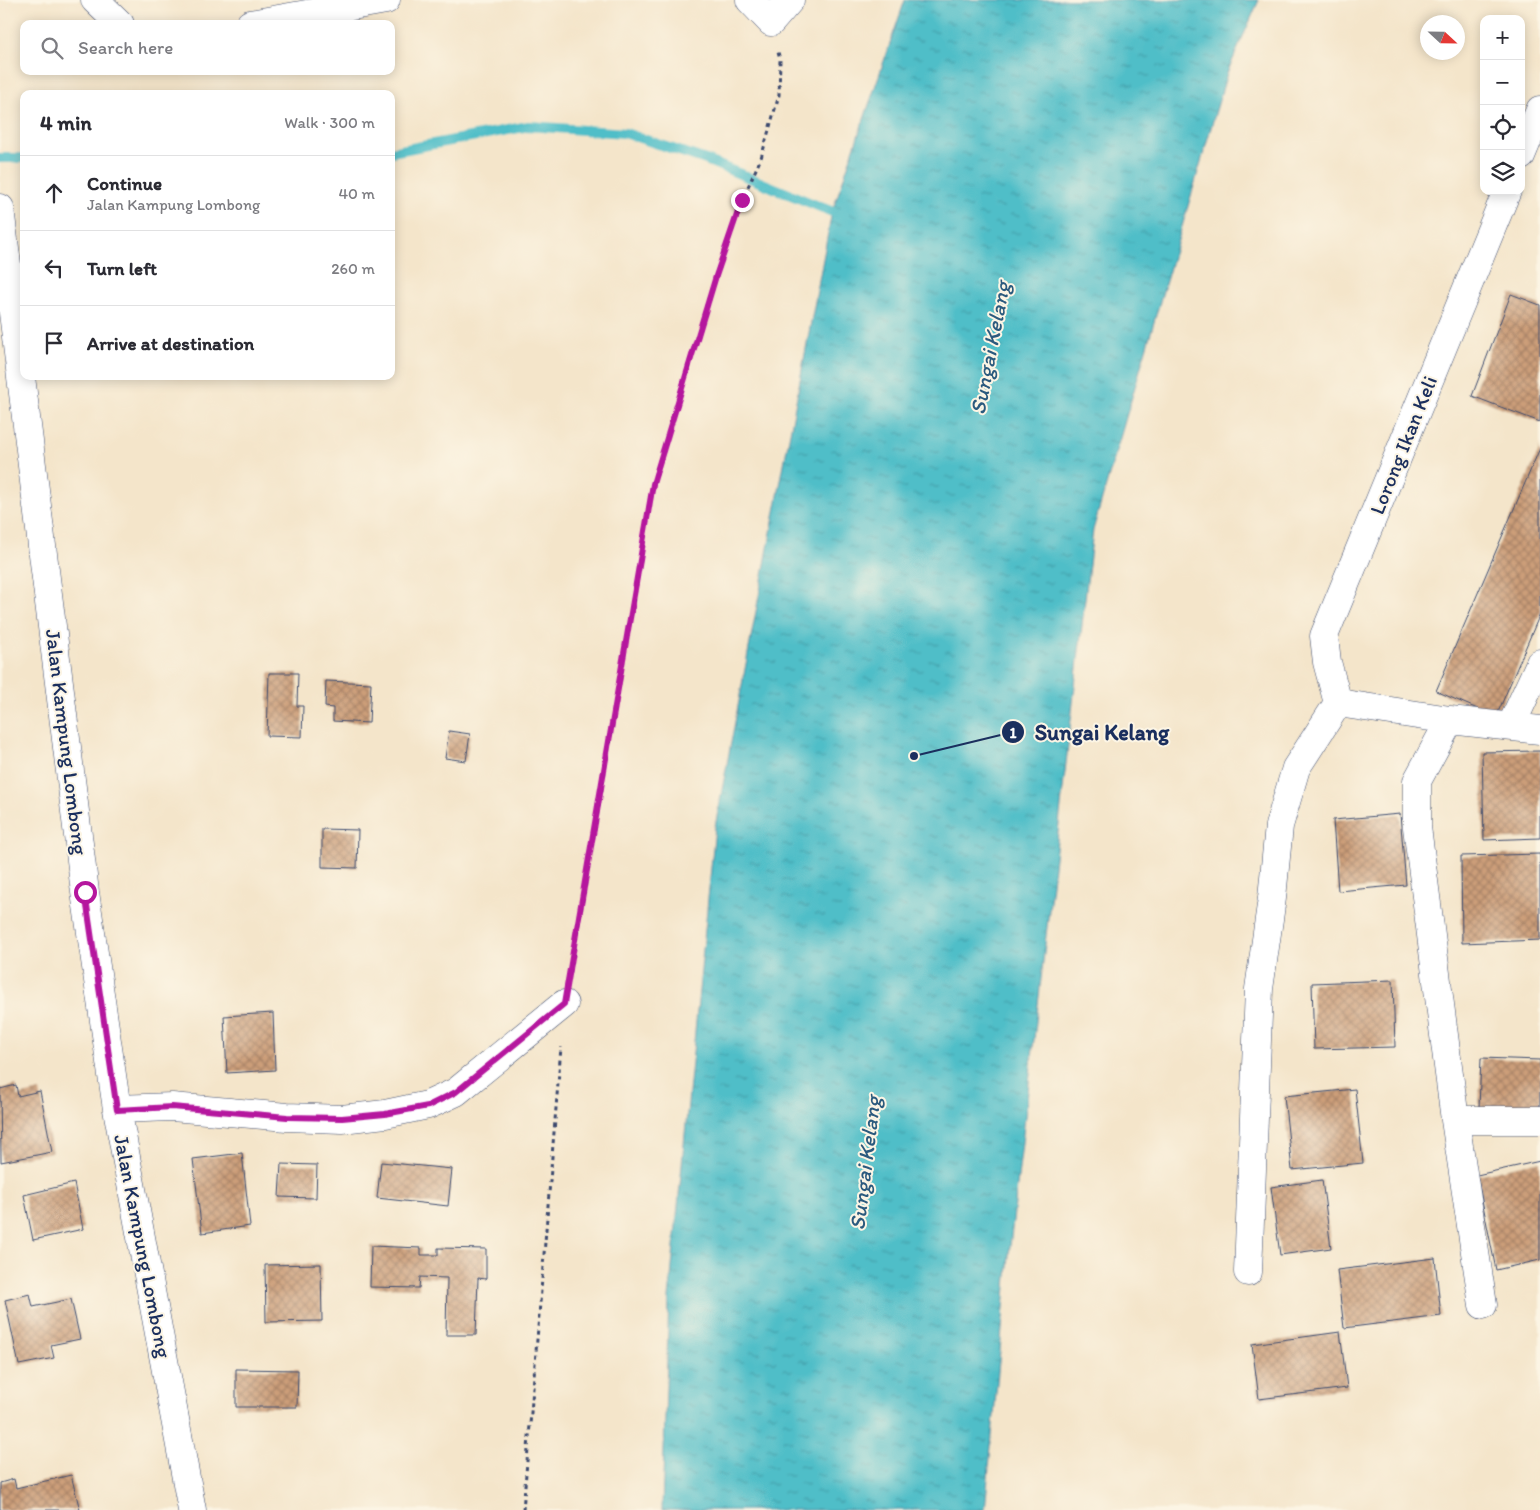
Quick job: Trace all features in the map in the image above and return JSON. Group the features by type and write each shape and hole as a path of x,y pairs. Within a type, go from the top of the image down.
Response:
{"street":[{"path":"95,0 116,20"},
{"path":"273,20 386,0"},
{"path":"750,0 771,22 790,0"},
{"path":"1523,150 1540,110"},
{"name":"Lorong Ikan Keli","path":"1338,703 1327,662 1324,636 1505,195"},
{"name":"Jalan Kampung Lombong","path":"0,208 20,370"},
{"name":"Jalan Kampung Lombong","path":"21,380 85,892 117,1110 192,1510"},
{"path":"1511,726 1540,663"},
{"path":"1248,1272 1259,989 1272,898 1279,826 1296,768 1338,703 1450,720 1540,730"},
{"path":"1450,720 1417,781 1418,827 1455,1120 1483,1305"},
{"path":"117,1110 172,1107 287,1117 342,1118 385,1114 428,1106 456,1092 564,1004"},
{"path":"1455,1120 1540,1120"}],"path":[{"path":"523,1510 564,1004 653,484 716,276 742,200 761,158 779,95 780,60 771,22"}],"water":[{"path":"905,0 1259,0 1227,73 1093,530 1009,1255 985,1510 662,1510 669,1298 715,827 832,212"}],"building":[{"path":"1511,294 1540,305 1540,422 1472,396"},
{"path":"1540,448 1540,614 1496,717 1436,691"},
{"path":"269,673 298,673 297,706 303,706 302,737 267,736"},
{"path":"326,681 371,683 369,723 333,721 333,708 325,707"},
{"path":"449,731 470,734 466,761 445,758"},
{"path":"1540,751 1540,838 1484,840 1482,752"},
{"path":"1400,814 1406,885 1338,891 1333,820"},
{"path":"322,829 358,830 357,868 322,867"},
{"path":"1540,854 1540,940 1462,943 1461,856"},
{"path":"1393,980 1395,1047 1314,1049 1312,983"},
{"path":"273,1013 275,1070 227,1073 224,1016"},
{"path":"1481,1058 1540,1060 1540,1111 1479,1108"},
{"path":"16,1085 18,1096 40,1091 52,1152 1,1162 0,1089"},
{"path":"1355,1089 1363,1163 1292,1170 1284,1096"},
{"path":"242,1153 250,1226 202,1233 193,1159"},
{"path":"1540,1161 1540,1260 1496,1270 1477,1175"},
{"path":"381,1162 452,1169 448,1206 377,1198"},
{"path":"281,1164 317,1165 316,1198 279,1197"},
{"path":"1322,1180 1331,1248 1280,1255 1271,1187"},
{"path":"74,1183 83,1229 33,1240 24,1195"},
{"path":"371,1246 421,1248 421,1255 438,1255 438,1248 486,1249 486,1279 478,1278 476,1335 446,1335 447,1278 420,1277 419,1288 370,1287"},
{"path":"1435,1258 1441,1316 1344,1328 1337,1270"},
{"path":"321,1264 322,1321 266,1322 265,1265"},
{"path":"30,1294 33,1307 71,1299 80,1339 51,1345 54,1358 19,1365 5,1300"},
{"path":"1340,1332 1347,1388 1259,1399 1252,1344"},
{"path":"236,1369 298,1370 297,1407 236,1407"},
{"path":"71,1475 80,1510 0,1510 0,1483 14,1479 16,1488"}],"waterway":[{"path":"395,151 529,126 625,133 706,160 845,217"},
{"path":"0,158 20,158"}],"place":[{"name":"Sungai Kelang","path":"914,756"}],"route":[{"path":"85,892 117,1110 172,1107 287,1117 342,1118 385,1114 428,1106 456,1092 564,1004 653,484 716,276 742,200"}]}
